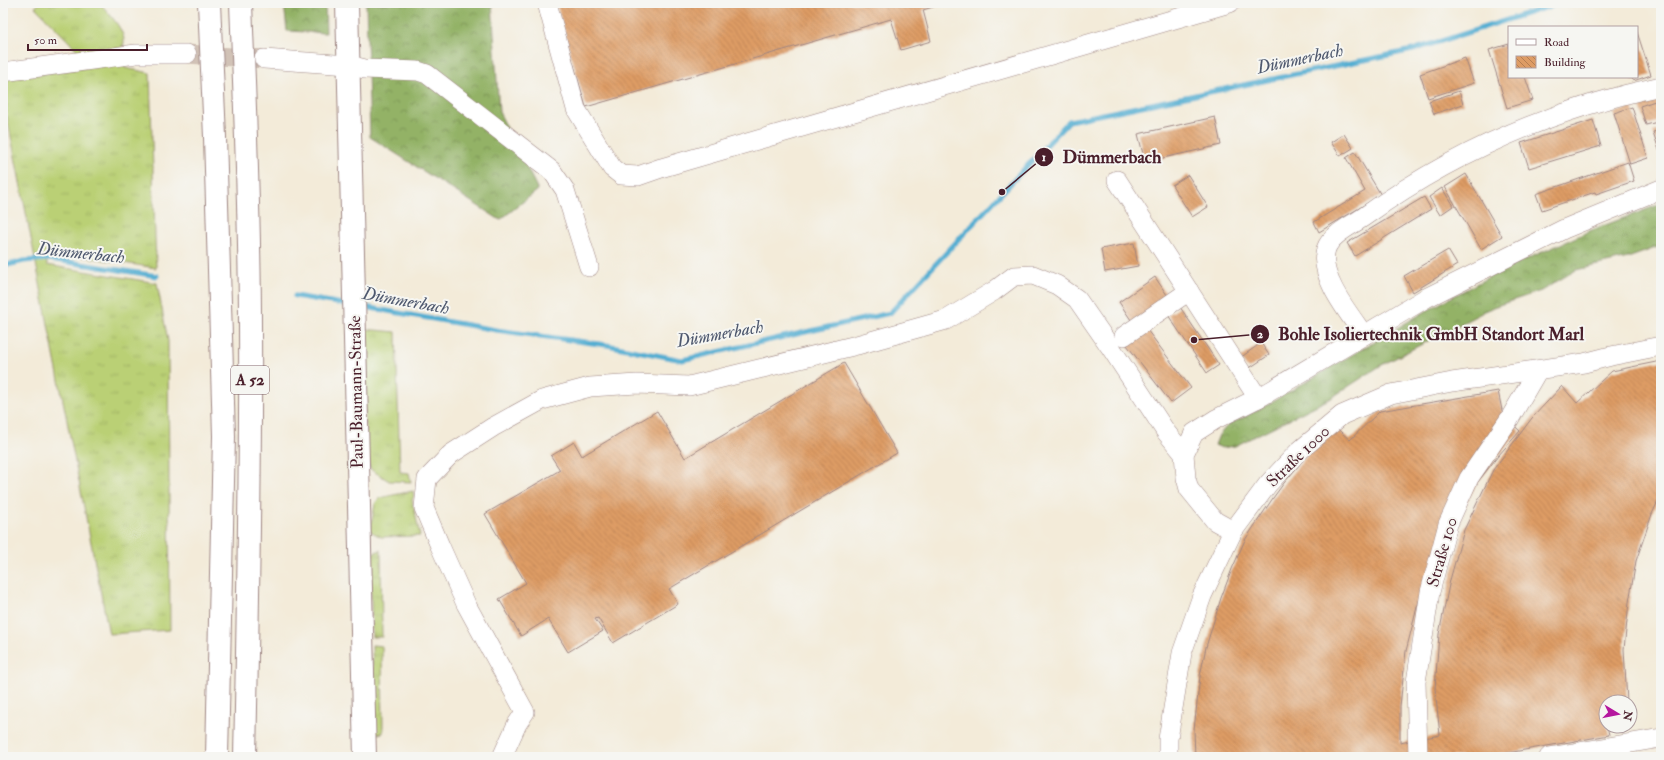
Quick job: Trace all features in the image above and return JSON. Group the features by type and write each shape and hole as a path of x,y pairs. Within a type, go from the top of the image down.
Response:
{"main road":[{"name":"A 52","path":"209,3 215,137 224,436 217,757"},
{"name":"A 52","path":"241,3 248,204 250,323 250,457 245,757"},
{"name":"Paul-Baumann-Straße","path":"347,3 365,757"}],"street":[{"path":"547,3 576,109 612,168 621,175 638,176 661,168 1230,3"},
{"path":"3,72 136,54 187,54"},
{"path":"264,59 349,65 365,70 418,71 427,74 552,171 565,190 589,267"},
{"path":"1364,335 1337,296 1325,268 1326,249 1334,238 1396,194 1461,156 1547,118 1621,95 1661,86"},
{"path":"1117,180 1258,398"},
{"path":"1233,531 1215,521 1189,489 1186,478 1184,454 1194,434 1216,419 1258,398 1426,298 1564,229 1661,189"},
{"path":"503,754 525,712 466,604 424,508 427,479 451,454 542,400 590,387 637,384 689,386 857,345 946,320 994,291 1014,276 1033,275 1057,284 1077,299 1112,348 1166,432 1184,454"},
{"path":"1124,336 1189,291"},
{"name":"Straße 1000","path":"1168,757 1168,739 1182,653 1202,596 1233,531 1268,484 1298,452 1342,415 1391,394 1452,382 1584,363 1661,346"},
{"name":"Straße 100","path":"1418,757 1416,682 1430,592 1448,524 1469,478 1510,418 1538,370"},
{"path":"1549,757 1661,738"}],"green space":[{"path":"40,3 100,3 113,18 121,31 124,43 122,48 81,54 35,7"},
{"path":"284,3 325,3 326,33 287,31"},
{"path":"366,3 492,3 499,112 538,190 500,220 370,137"},
{"path":"123,63 125,68 150,73 156,268 46,251 47,265 157,283 168,341 170,630 109,634 3,96 3,82 9,78"},
{"path":"1661,204 1661,246 1628,258 1576,270 1541,291 1493,307 1380,366 1331,398 1235,446 1222,448 1215,445 1219,435 1228,425 1260,409 1426,311 1502,270 1592,230"},
{"path":"363,329 396,332 400,472 409,473 411,482 389,481 370,469 366,453"},
{"path":"413,491 414,497 412,499 420,536 381,537 370,531 375,504 379,498"},
{"path":"381,550 382,637 372,637 370,554"},
{"path":"372,645 382,646 383,733 377,734 374,732"}],"building":[{"path":"556,3 946,3 923,10 931,41 901,50 891,19 586,107"},
{"path":"1638,35 1651,75 1633,81 1632,78 1638,78"},
{"path":"1508,44 1508,78 1525,78 1533,100 1507,108 1489,50"},
{"path":"1465,58 1474,83 1428,98 1420,74"},
{"path":"1459,91 1463,104 1434,114 1429,101"},
{"path":"1661,99 1661,121 1646,125 1640,106"},
{"path":"1632,107 1648,158 1630,164 1614,113"},
{"path":"1215,117 1221,145 1145,162 1138,134"},
{"path":"1593,120 1601,146 1529,168 1521,143"},
{"path":"1661,130 1661,156 1653,132"},
{"path":"1344,134 1353,148 1340,156 1331,142"},
{"path":"1355,152 1381,195 1319,232 1314,222 1365,191 1346,158"},
{"path":"1628,162 1634,181 1596,194 1595,192 1542,210 1536,194"},
{"path":"1466,174 1502,236 1481,249 1445,187"},
{"path":"1188,175 1208,207 1192,217 1172,185"},
{"path":"1442,188 1453,206 1440,215 1429,197"},
{"path":"1424,197 1431,209 1355,256 1347,243"},
{"path":"1134,243 1138,266 1105,272 1101,249"},
{"path":"1448,250 1457,265 1413,292 1404,276"},
{"path":"1155,277 1169,298 1133,323 1119,302"},
{"path":"1180,307 1219,365 1207,373 1168,315"},
{"path":"1147,330 1191,388 1171,403 1127,345"},
{"path":"1261,343 1269,355 1248,369 1240,358"},
{"path":"1661,361 1661,495 1652,514 1636,561 1629,602 1624,649 1627,694 1598,694 1598,734 1609,735 1485,757 1195,757 1194,730 1200,676 1206,647 1221,598 1245,540 1284,483 1333,425 1350,440 1380,411 1498,391 1503,415 1520,431 1477,483 1432,563 1417,607 1406,651 1400,706 1400,743 1440,735 1435,689 1439,634 1450,580 1464,530 1493,470 1532,418 1562,386 1577,403 1612,371"},
{"path":"844,363 897,453 669,589 678,604 613,643 598,618 595,619 603,631 568,652 548,619 521,636 499,599 526,583 485,514 560,470 551,456 574,442 582,456 657,411 685,458"}],"waterway":[{"name":"Dümmerbach","path":"359,306 496,330 607,345 682,360 890,313 1069,121 1413,50 1560,3"},
{"name":"Dümmerbach","path":"3,266 24,261 49,259 157,276"},
{"name":"Dümmerbach","path":"295,296 349,305"}],"tunnel":[{"path":"187,54 264,59"}],"place":[{"name":"Dümmerbach","path":"1002,192"},
{"name":"Bohle Isoliertechnik GmbH Standort Marl","path":"1194,340"}]}
